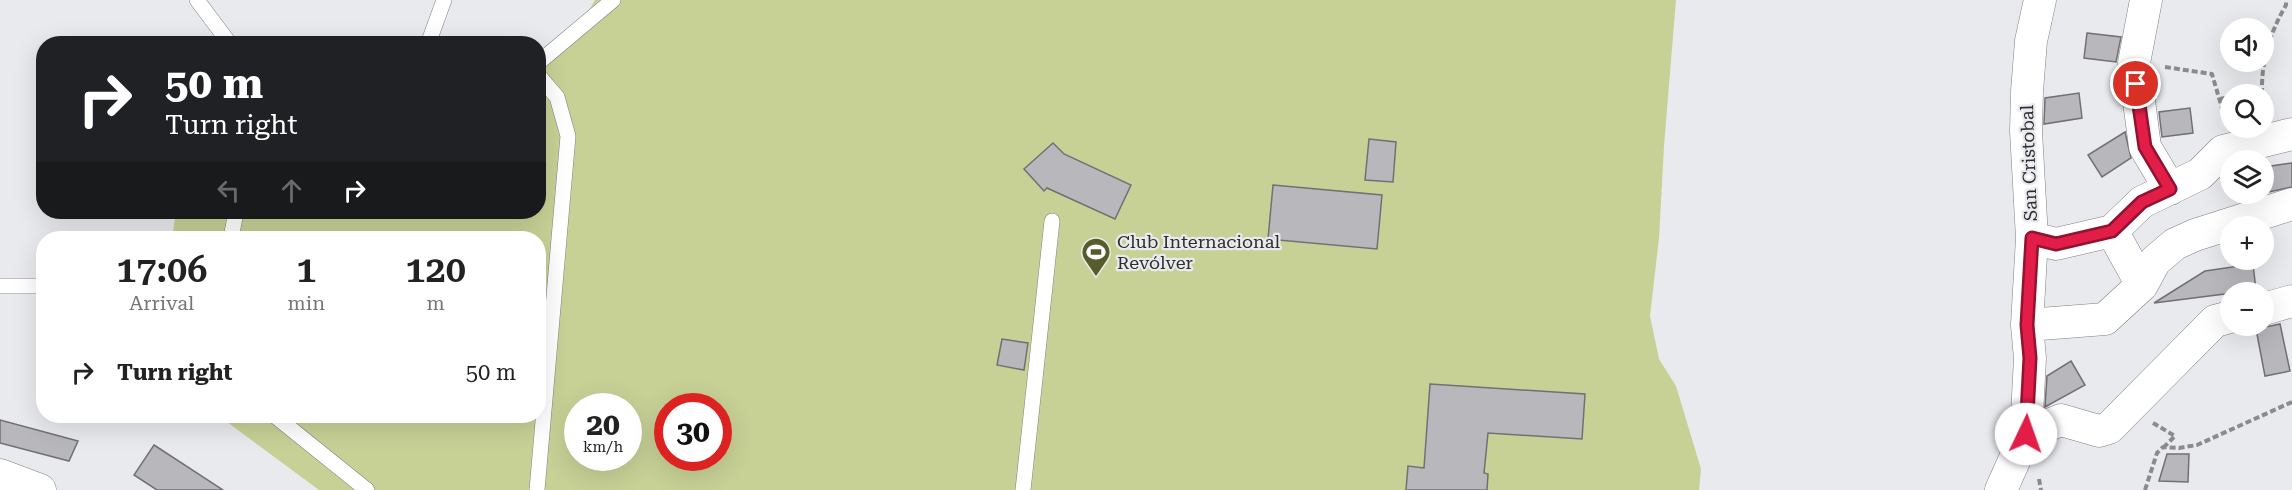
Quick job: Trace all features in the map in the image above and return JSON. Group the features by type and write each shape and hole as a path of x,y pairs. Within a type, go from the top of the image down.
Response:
{"street":[{"name":"San Cristobal","path":"2001,490 2026,434 2030,358 2027,325 2032,238 2026,131 2027,91 2031,41 2040,0"},
{"path":"2146,0 2134,63 2145,147 2170,189"},
{"path":"2032,238 2056,244 2112,231 2142,202 2200,174 2223,151 2292,134"},
{"path":"2027,325 2105,319 2142,285 2155,261 2175,244 2195,235 2292,204"},
{"path":"2112,231 2142,285"},
{"path":"2274,306 2292,301"},
{"path":"2026,434 2061,420 2098,431 2109,428 2215,321 2220,320"},
{"path":"0,475 40,490"}],"lane":[{"path":"197,0 224,36"},
{"path":"431,36 444,0"},
{"path":"546,56 612,0"},
{"path":"546,85 556,97 568,136 546,387"},
{"path":"1023,490 1052,221"},
{"path":"0,286 36,286"},
{"path":"284,423 368,490"},
{"path":"537,490 543,423"}],"path":[{"path":"2263,84 2264,60 2273,29 2286,2 2292,3"},
{"path":"2134,63 2212,74 2220,99"},
{"path":"2231,138 2234,148"},
{"path":"2163,447 2179,448 2197,445 2292,402"},
{"path":"2129,409 2175,436 2157,453 2145,490"}],"green space":[{"name":"Club Internacional Revólver","path":"595,0 1676,0 1659,238 1650,316 1659,359 1676,386 1701,469 1699,490 319,490 228,423 546,423 546,231 173,231 175,219 546,219 546,52 580,26"}],"building":[{"path":"2087,33 2121,37 2116,62 2084,58"},
{"path":"2079,93 2082,118 2044,124 2045,98"},
{"path":"2190,108 2193,133 2162,137 2159,112"},
{"path":"2125,132 2131,158 2102,177 2088,155"},
{"path":"1369,139 1396,142 1393,182 1365,180"},
{"path":"1053,143 1064,154 1131,185 1115,219 1047,188 1044,191 1024,169"},
{"path":"2292,163 2292,187 2274,191 2274,166"},
{"path":"1273,185 1382,195 1377,249 1268,239"},
{"path":"2220,269 2254,270 2255,282 2220,282 2220,295 2154,303 2205,271"},
{"path":"2280,324 2290,371 2265,376 2257,336 2274,336 2274,325"},
{"path":"1002,339 1028,343 1024,370 997,365"},
{"path":"2071,361 2085,385 2045,407 2047,376"},
{"path":"1430,384 1585,394 1582,439 1488,433 1484,473 1488,474 1487,490 1406,490 1408,466 1424,468"},
{"path":"0,420 78,441 69,461 0,443"},
{"path":"154,445 223,490 157,490 134,475"},
{"path":"2167,454 2189,454 2188,482 2159,481"}],"place":[{"name":"Club Internacional Revólver","path":"1096,278"}],"route":[{"path":"2026,434 2030,358 2027,325 2032,238 2056,244 2112,231 2142,202 2170,189 2145,147 2136,84"}]}
